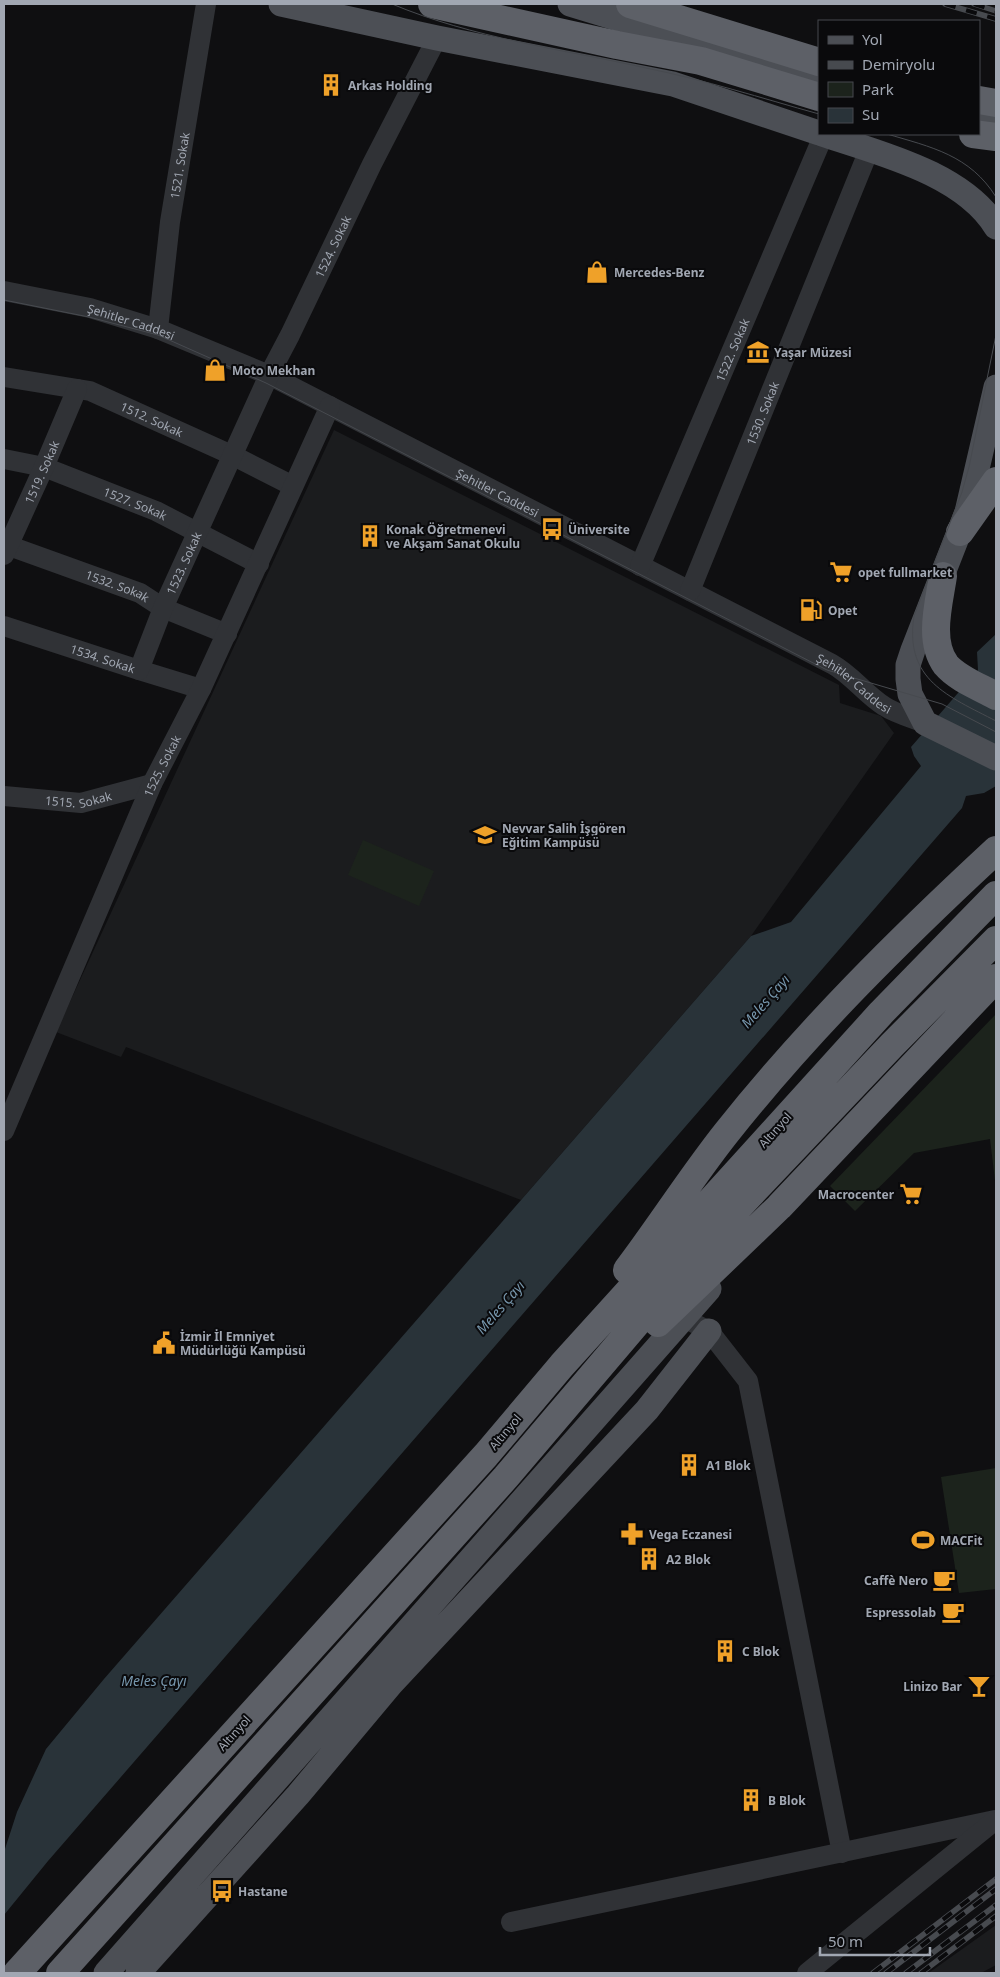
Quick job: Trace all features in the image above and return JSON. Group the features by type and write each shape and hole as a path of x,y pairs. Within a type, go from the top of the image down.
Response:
{"highway":[{"path":"432,4 617,45 701,61 818,97"},
{"path":"630,4 818,62"},
{"path":"980,100 996,103"},
{"path":"980,135 996,137"},
{"path":"960,532 996,481"},
{"path":"943,576 936,628 940,654 947,666 996,696"},
{"path":"562,1365 583,1321 625,1272 733,1125 817,1026 915,925 996,850"},
{"name":"Altınyol","path":"17,1973 486,1455 562,1365 881,1013 996,894"},
{"path":"60,1973 552,1423 710,1238 892,1046 996,940"},
{"path":"552,1423 779,1207 996,978"}],"main road":[{"path":"281,4 437,38 674,84 818,133"},
{"path":"570,4 818,80"},
{"path":"980,119 996,122"},
{"path":"824,135 936,174 974,201 996,226"},
{"path":"925,722 910,694 908,665 973,494 996,387"},
{"name":"Şehitler Caddesi","path":"925,722 996,758"},
{"path":"106,1973 684,1318 779,1207"},
{"path":"138,1973 298,1795 391,1684 647,1410 709,1331"}],"street":[{"name":"1521. Sokak","path":"158,329 170,222 206,4"},
{"name":"1524. Sokak","path":"234,456 269,375 372,164 437,38"},
{"name":"1522. Sokak","path":"640,566 821,135"},
{"name":"1530. Sokak","path":"690,591 869,150"},
{"name":"Şehitler Caddesi","path":"4,291 90,308 158,329 269,375 838,668 852,677 866,692 886,707 925,722"},
{"name":"1512. Sokak","path":"4,377 90,391 234,456 293,486"},
{"name":"1519. Sokak","path":"5,549 44,467 77,389"},
{"name":"1525. Sokak","path":"4,1131 152,784 202,689 330,406"},
{"name":"1523. Sokak","path":"139,670 163,608 234,456"},
{"name":"1527. Sokak","path":"4,459 44,467 156,511 197,534 259,564"},
{"name":"1532. Sokak","path":"5,549 140,593 163,608 227,634"},
{"name":"1534. Sokak","path":"4,626 202,689"},
{"name":"1515. Sokak","path":"4,796 82,803 152,784"},
{"path":"684,1318 709,1331 748,1380 842,1853"},
{"path":"511,1922 996,1820"},
{"path":"807,1973 996,1820"}],"shaded area":[{"name":"Nevvar Salih İşgören Eğitim Kampüsü","path":"334,430 839,685 840,703 881,716 894,733 751,936 521,1200 126,1047 121,1057 56,1032"},
{"path":"996,1925 996,1965 981,1973 930,1972"}],"green space":[{"path":"363,840 434,871 419,906 348,875"},
{"path":"996,1014 996,1189 990,1139 914,1153 855,1211 830,1186"},
{"path":"996,1468 996,1589 959,1593 941,1477"}],"water":[{"name":"Meles Çayı","path":"996,634 996,786 984,793 966,796 962,808 48,1861 4,1915 4,1852 17,1812 46,1749 104,1679 751,936 791,922 921,766 914,756 911,747 978,670 977,652"}],"tram line":[{"path":"392,4 454,26 518,42 668,73 818,114"},
{"path":"891,135 919,143 962,162 986,183 996,197"},
{"path":"4,300 89,317 158,335 266,383 827,670 942,704 996,732"},
{"path":"996,335 969,467 962,492 914,616 913,638 916,656 923,671 933,683 946,694 996,721"}],"railway":[{"path":"945,4 996,19"},
{"path":"974,4 996,11"},
{"path":"873,1973 996,1879"},
{"path":"886,1973 996,1889"},
{"path":"906,1973 996,1905"},
{"path":"921,1973 996,1916"}],"place":[{"name":"Arkas Holding","path":"331,85"},
{"name":"Mercedes-Benz","path":"597,272"},
{"name":"Yaşar Müzesi","path":"758,352"},
{"name":"Moto Mekhan","path":"215,370"},
{"name":"Üniversite","path":"552,529"},
{"name":"Konak Öğretmenevi ve Akşam Sanat Okulu","path":"370,536"},
{"name":"opet fullmarket","path":"841,572"},
{"name":"Opet","path":"811,610"},
{"name":"Nevvar Salih İşgören Eğitim Kampüsü","path":"485,835"},
{"name":"Macrocenter","path":"911,1194"},
{"name":"İzmir İl Emniyet Müdürlüğü Kampüsü","path":"164,1343"},
{"name":"A1 Blok","path":"689,1465"},
{"name":"Vega Eczanesi","path":"632,1534"},
{"name":"MACFit","path":"923,1540"},
{"name":"A2 Blok","path":"649,1559"},
{"name":"Caffè Nero","path":"944,1580"},
{"name":"Espressolab","path":"953,1612"},
{"name":"C Blok","path":"725,1651"},
{"name":"Linizo Bar","path":"979,1686"},
{"name":"B Blok","path":"751,1800"},
{"name":"Hastane","path":"222,1891"}]}
